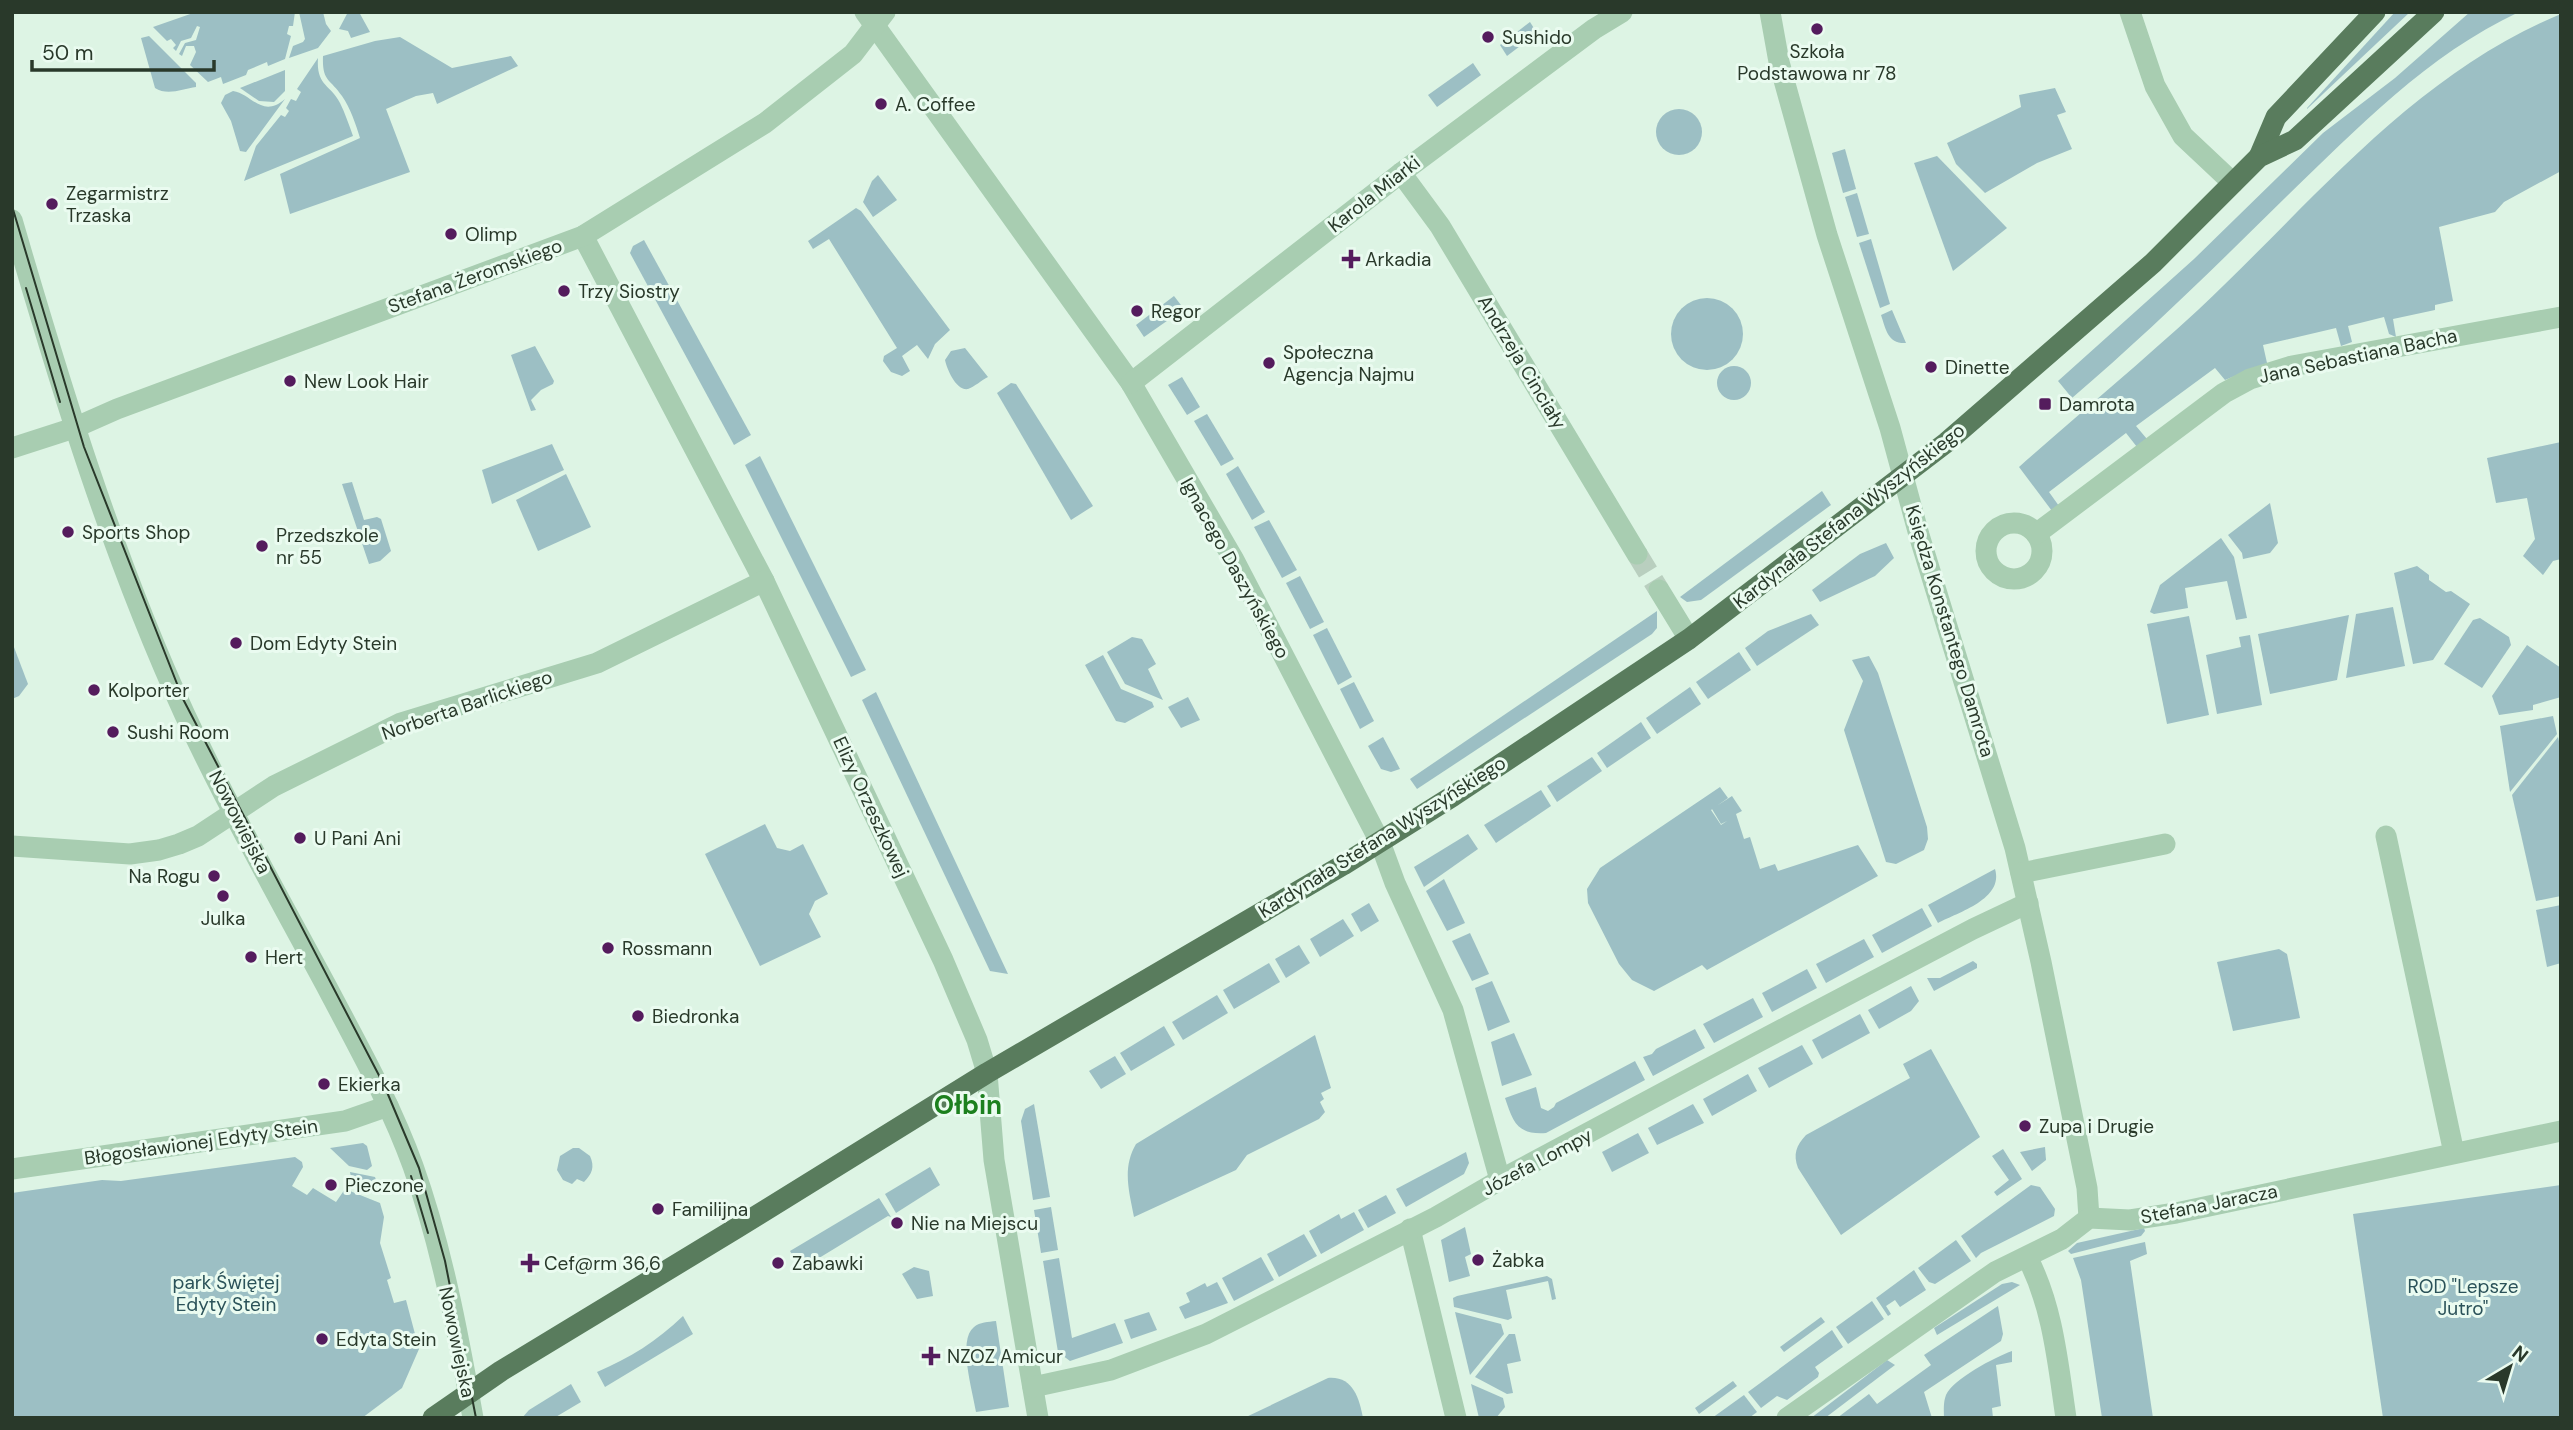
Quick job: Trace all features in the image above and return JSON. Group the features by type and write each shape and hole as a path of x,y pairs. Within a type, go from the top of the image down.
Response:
{"main road":[{"name":"Kardynała Stefana Wyszyńskiego","path":"2259,157 2276,117 2375,12"},
{"name":"Kardynała Stefana Wyszyńskiego","path":"433,1418 468,1392 987,1073 1380,842 1689,639 1905,475 2024,376 2143,272 2259,157 2295,140 2434,12"}],"street":[{"name":"Karola Miarki","path":"1131,383 1401,173 1594,29 1622,12"},
{"name":"Księdza Konstantego Damrota","path":"1770,12 1779,62 1827,235 1905,475 1919,535 2021,873 2087,1188 2089,1218"},
{"path":"2130,12 2155,86 2183,136 2233,183"},
{"name":"Stefana Żeromskiego","path":"12,448 74,428 117,409 583,236 765,123 853,54 874,17"},
{"name":"Ignacego Daszyńskiego","path":"874,17 1131,383 1234,560 1380,842 1395,883 1453,1010 1500,1180"},
{"name":"Andrzeja Cinciały","path":"1401,173 1440,226 1637,554"},
{"name":"Nowowiejska","path":"12,220 74,428 160,658 234,812 388,1106 413,1164 431,1225 472,1418"},
{"name":"Elizy Orzeszkowej","path":"583,236 764,581 943,960 977,1040 987,1073 994,1160 1038,1418"},
{"name":"Jana Sebastiana Bacha","path":"2036,534 2188,419 2224,393 2250,379 2292,366 2561,317"},
{"name":"Norberta Barlickiego","path":"12,846 145,853 179,844 198,836 274,786 401,723 597,663 764,581"},
{"path":"1659,590 1689,639"},
{"path":"2386,836 2454,1153"},
{"path":"2021,873 2165,844"},
{"name":"Józefa Lompy","path":"1033,1387 1111,1370 1206,1334 1410,1230 1973,929 2028,904"},
{"name":"Błogosławionej Edyty Stein","path":"12,1169 345,1121 388,1106"},
{"name":"Stefana Jaracza","path":"2089,1218 2130,1220 2176,1213 2561,1131"},
{"path":"1787,1418 1994,1272 2062,1239 2089,1218"},
{"path":"1410,1230 1456,1418"},
{"path":"2027,1257 2038,1277 2048,1313 2066,1418"}],"green space":[{"path":"196,12 295,12 293,26 289,26 287,34 291,36 285,59 268,66 267,62 248,70 246,75 223,84 221,77 208,82 190,65 196,52 194,46 186,46 182,56 179,54 185,43 196,40 200,27 197,26 191,38 181,41 176,51 173,48 176,45 171,39 167,41 153,27"},
{"path":"299,12 323,12 331,31 318,48 289,58 293,46 305,39"},
{"path":"348,12 359,12 370,32 351,38 348,31 339,29"},
{"path":"2395,12 2410,12 2307,109 2307,108"},
{"path":"2470,12 2519,12 2454,49 2395,95 2154,324 2072,398 2058,381 2194,259 2323,133 2395,78"},
{"path":"2561,14 2561,171 2504,202 2495,212 2439,227 2453,301 2435,305 2435,310 2393,319 2396,337 2389,334 2384,317 2348,326 2352,342 2341,346 2336,328 2263,345 2267,363 2225,380 2215,368 2136,426 2147,439 2137,447 2126,433 2049,492 2059,506 2052,511 2019,467 2198,310 2324,185 2411,106 2458,71 2508,40"},
{"path":"1530,22 1537,33 1507,56 1500,45"},
{"path":"149,36 196,83 196,87 170,92 155,88 141,38"},
{"path":"400,37 452,68 511,56 518,66 437,104 433,93 416,96 386,109 410,172 290,214 280,174 360,138 345,100 325,75 323,56 375,41"},
{"path":"318,58 321,80 340,103 353,136 244,181 256,146 281,115 285,117 291,99 296,101 301,92 297,89"},
{"path":"1473,63 1481,75 1437,107 1428,95"},
{"path":"285,70 285,91 274,102 259,101 240,88"},
{"path":"2055,88 2066,112 2057,115 2072,149 2037,163 1985,193 1956,164 1947,143 2021,107 2019,95"},
{"path":"233,91 263,106 277,105 285,99 246,152 240,151 231,121 221,103 225,95"},
{"path":"1679,109 1695,116 1702,132 1695,148 1679,155 1663,148 1656,132 1663,116"},
{"path":"1845,149 1856,189 1843,193 1832,153"},
{"path":"1937,156 2007,228 1953,271 1914,163"},
{"path":"878,175 897,200 873,217 863,202 872,181"},
{"path":"1857,193 1869,234 1857,237 1845,197"},
{"path":"856,208 861,211 950,330 935,344 928,359 917,345 902,356 910,371 902,376 891,372 883,361 884,356 897,348 829,239 813,249 808,241"},
{"path":"1871,239 1890,304 1880,308 1859,243"},
{"path":"644,240 751,435 734,445 630,253 633,246"},
{"path":"1174,296 1184,309 1144,337 1136,325"},
{"path":"1700,298 1714,298 1733,308 1743,327 1743,341 1733,360 1714,370 1700,370 1681,360 1671,341 1671,327 1681,308"},
{"path":"1892,310 1906,343 1891,339 1886,331 1881,315"},
{"path":"535,346 554,381 531,400 536,410 531,411 511,355"},
{"path":"965,348 988,377 968,389 956,383 945,360 951,351"},
{"path":"1734,366 1746,371 1751,383 1746,395 1734,400 1722,395 1717,383 1722,371"},
{"path":"1182,377 1200,407 1187,415 1168,385"},
{"path":"1011,383 1016,384 1093,506 1071,520 997,393"},
{"path":"1207,414 1234,459 1221,466 1194,421"},
{"path":"2561,442 2561,559 2553,561 2543,575 2523,556 2535,539 2527,498 2496,503 2487,458"},
{"path":"552,444 564,470 492,504 482,470"},
{"path":"760,456 866,670 851,677 745,465"},
{"path":"1238,466 1265,512 1252,520 1226,474"},
{"path":"566,474 591,527 538,551 516,500"},
{"path":"352,482 364,520 377,517 381,519 391,551 380,561 369,564 342,484"},
{"path":"1822,491 1831,505 1701,600 1687,602 1680,597"},
{"path":"2270,503 2278,543 2270,553 2243,559 2242,553 2228,535"},
{"path":"1269,520 1297,570 1282,578 1254,527"},
{"path":"2221,538 2234,557 2247,618 2236,620 2227,581 2185,588 2188,608 2154,614 2150,612 2160,585"},
{"path":"1886,543 1894,558 1875,576 1820,602 1812,590 1860,554"},
{"path":"2417,566 2429,575 2429,580 2470,604 2433,660 2413,664 2394,573"},
{"path":"1300,576 1324,622 1310,629 1286,583"},
{"path":"2393,607 2405,666 2346,678 2356,614"},
{"path":"1657,611 1657,628 1652,634 1417,789 1410,779"},
{"path":"1811,614 1819,625 1757,666 1745,648 1768,631"},
{"path":"2349,615 2337,680 2270,694 2258,634"},
{"path":"2189,616 2209,715 2167,724 2147,624"},
{"path":"2480,618 2509,637 2511,645 2482,688 2444,664 2473,620"},
{"path":"1327,628 1352,677 1338,685 1313,635"},
{"path":"2250,635 2262,705 2217,714 2206,655 2241,647 2239,637"},
{"path":"1132,637 1142,639 1156,664 1148,669 1163,700 1125,684 1107,652"},
{"path":"12,642 28,684 19,696 12,699"},
{"path":"2527,645 2561,668 2561,697 2533,705 2533,710 2499,715 2492,696"},
{"path":"1739,652 1751,670 1708,699 1696,682"},
{"path":"1103,655 1121,689 1152,702 1154,707 1125,723 1116,721 1085,665"},
{"path":"1869,656 1878,673 1927,827 1928,839 1924,850 1896,864 1886,862 1844,730 1863,681 1852,660"},
{"path":"1354,682 1374,721 1360,729 1340,689"},
{"path":"1690,687 1701,704 1657,734 1646,718"},
{"path":"876,692 1008,974 990,971 862,700"},
{"path":"1188,697 1200,720 1181,728 1168,707"},
{"path":"2553,716 2557,734 2510,792 2500,726"},
{"path":"1641,722 1651,738 1607,768 1597,753"},
{"path":"1383,737 1400,769 1391,772 1381,769 1368,746"},
{"path":"2558,737 2561,750 2561,896 2536,901 2512,795"},
{"path":"1592,757 1602,771 1557,802 1547,786"},
{"path":"1720,787 1728,798 1717,806 1732,796 1742,811 1736,814 1744,839 1750,837 1760,869 1775,864 1778,871 1858,845 1878,876 1707,970 1702,965 1654,991 1632,980 1619,964 1588,903 1587,889 1600,868"},
{"path":"1541,790 1551,806 1496,843 1484,825"},
{"path":"765,824 777,848 790,851 803,844 828,894 815,901 809,914 821,937 760,966 705,854"},
{"path":"1468,834 1478,849 1424,887 1414,867"},
{"path":"1995,869 1993,889 1986,896 1968,909 1938,923 1928,905"},
{"path":"1444,879 1465,923 1447,931 1426,891"},
{"path":"1369,903 1379,921 1361,932 1351,914"},
{"path":"2561,905 2561,963 2547,967 2536,910"},
{"path":"1922,908 1932,926 1882,953 1872,935"},
{"path":"1343,919 1354,936 1320,957 1310,939"},
{"path":"1470,933 1489,974 1472,981 1452,941"},
{"path":"1864,939 1874,957 1826,983 1816,964"},
{"path":"1299,945 1310,963 1286,978 1275,959"},
{"path":"2279,949 2287,954 2300,1018 2233,1031 2217,962"},
{"path":"1973,961 1977,968 1934,991 1927,978 1940,978"},
{"path":"1269,963 1280,982 1234,1009 1223,990"},
{"path":"1807,969 1817,988 1772,1012 1762,993"},
{"path":"1492,981 1510,1022 1488,1031 1475,988"},
{"path":"1911,986 1919,1001 1911,1011 1879,1029 1868,1010"},
{"path":"1217,995 1228,1013 1183,1040 1172,1022"},
{"path":"1753,998 1763,1017 1714,1043 1703,1024"},
{"path":"1860,1014 1870,1033 1822,1059 1812,1040"},
{"path":"1164,1026 1175,1045 1131,1071 1120,1053"},
{"path":"1695,1029 1705,1048 1653,1076 1643,1057"},
{"path":"1514,1033 1532,1075 1502,1086 1491,1042"},
{"path":"1315,1035 1331,1088 1321,1093 1324,1099 1320,1102 1325,1112 1319,1119 1247,1155 1236,1170 1134,1217 1128,1171 1136,1144"},
{"path":"1802,1045 1813,1064 1769,1088 1758,1068"},
{"path":"1931,1049 1980,1137 1841,1235 1798,1168 1798,1147 1806,1135 1910,1078 1903,1064"},
{"path":"1115,1056 1126,1074 1101,1089 1089,1071"},
{"path":"1635,1061 1645,1080 1546,1133 1522,1129 1514,1120 1505,1098 1536,1087 1541,1108 1548,1111 1556,1103"},
{"path":"1748,1074 1757,1091 1712,1116 1703,1099"},
{"path":"1034,1104 1050,1197 1033,1200 1021,1121 1025,1109"},
{"path":"1693,1104 1704,1123 1657,1145 1648,1128"},
{"path":"1638,1133 1649,1153 1612,1172 1602,1152"},
{"path":"363,1143 367,1146 372,1166 367,1170 349,1166 330,1148"},
{"path":"2045,1147 2046,1160 2032,1171 2020,1152"},
{"path":"573,1148 579,1148 590,1156 592,1167 584,1182 577,1179 572,1184 563,1180 557,1170 560,1156"},
{"path":"2003,1149 2022,1179 1997,1196 1994,1192 2009,1180 1992,1156"},
{"path":"1466,1152 1469,1163 1464,1174 1406,1207 1396,1189"},
{"name":"park Świętej Edyty Stein","path":"295,1157 302,1162 303,1167 292,1186 307,1195 313,1188 336,1202 345,1189 380,1203 384,1217 380,1243 391,1278 387,1280 394,1303 406,1300 419,1349 402,1388 362,1418 12,1418 12,1193"},
{"path":"930,1167 940,1185 896,1213 885,1194"},
{"path":"350,1172 375,1177 379,1189 376,1194 353,1187"},
{"path":"2031,1185 2040,1187 2055,1209 2054,1216 1976,1258 1961,1236"},
{"name":"ROD \"Lepsze Jutro\"","path":"2561,1185 2561,1418 2383,1418 2353,1214"},
{"path":"1386,1195 1396,1213 1368,1228 1358,1210"},
{"path":"879,1198 891,1217 888,1216 801,1269 790,1251"},
{"path":"1051,1207 1058,1250 1041,1253 1034,1210"},
{"path":"1354,1212 1364,1230 1321,1254 1309,1231 1339,1214 1341,1219"},
{"path":"1465,1227 1471,1254 1465,1257 1470,1276 1449,1282 1441,1240"},
{"path":"2144,1228 2141,1236 2071,1254 2068,1251 2077,1243"},
{"path":"1304,1234 1317,1256 1279,1277 1267,1254"},
{"path":"1956,1240 1971,1261 1935,1284 1929,1282 1918,1268"},
{"path":"2145,1242 2147,1254 2130,1261 2153,1418 2102,1418 2081,1280 2073,1258"},
{"path":"1261,1257 1274,1280 1234,1301 1222,1278"},
{"path":"1059,1258 1072,1338 1115,1323 1123,1343 1070,1361 1058,1352 1043,1261"},
{"path":"914,1267 929,1271 933,1296 917,1299 902,1274"},
{"path":"1914,1270 1926,1290 1900,1307 1895,1300 1886,1306 1891,1314 1888,1316 1876,1298"},
{"path":"1547,1276 1552,1279 1556,1299 1552,1300 1548,1281 1506,1290 1512,1318 1508,1320 1454,1307 1453,1298 1457,1296"},
{"path":"1217,1282 1228,1303 1185,1319 1179,1307 1190,1302 1186,1293 1205,1283 1207,1287"},
{"path":"2012,1282 2020,1285 1937,1335 1934,1328 2002,1284"},
{"path":"1872,1301 1884,1319 1848,1344 1836,1327"},
{"path":"1998,1306 2003,1334 2001,1341 1924,1392 1932,1418 1837,1418 1869,1394 1877,1404 1931,1365 1924,1355"},
{"path":"1149,1312 1157,1330 1131,1339 1124,1320"},
{"path":"1455,1312 1501,1324 1504,1334 1470,1375"},
{"path":"683,1316 693,1334 605,1387 597,1372 643,1348"},
{"path":"1821,1317 1825,1322 1784,1352 1780,1347"},
{"path":"996,1321 1009,1407 976,1412 966,1354 967,1343 974,1327"},
{"path":"1832,1330 1843,1347 1815,1367 1819,1373 1818,1377 1787,1400 1777,1396 1761,1408 1748,1392"},
{"path":"1509,1334 1515,1334 1521,1361 1507,1364 1513,1393 1507,1394 1475,1377"},
{"path":"2012,1351 2012,1362 1996,1365 2001,1406 1992,1408 1993,1418 1944,1418 1946,1395 1957,1382 1975,1369"},
{"path":"1887,1360 1895,1365 1825,1418 1811,1418"},
{"path":"1328,1378 1337,1378 1349,1385 1357,1396 1363,1418 1244,1418"},
{"path":"1733,1381 1737,1386 1699,1414 1695,1408"},
{"path":"571,1384 581,1402 554,1418 522,1418 529,1410"},
{"path":"1471,1384 1503,1398 1505,1407 1496,1418 1479,1418"},
{"path":"1744,1395 1757,1412 1749,1418 1712,1418"}],"tunnel":[{"path":"1637,554 1659,590"}],"tram line":[{"path":"12,206 84,447 183,699 384,1085 419,1168 445,1261 476,1418"},
{"path":"26,288 60,402"},
{"path":"411,1176 428,1233"}],"place":[{"name":"Szkoła Podstawowa nr 78","path":"1817,29"},
{"name":"Sushido","path":"1488,37"},
{"name":"A. Coffee","path":"881,104"},
{"name":"Zegarmistrz Trzaska","path":"52,204"},
{"name":"Olimp","path":"451,234"},
{"name":"Arkadia","path":"1351,259"},
{"name":"Trzy Siostry","path":"564,291"},
{"name":"Regor","path":"1137,311"},
{"name":"Społeczna Agencja Najmu","path":"1269,363"},
{"name":"Dinette","path":"1931,367"},
{"name":"New Look Hair","path":"290,381"},
{"name":"Damrota","path":"2045,404"},
{"name":"Sports Shop","path":"68,532"},
{"name":"Przedszkole nr 55","path":"262,546"},
{"name":"Dom Edyty Stein","path":"236,643"},
{"name":"Kolporter","path":"94,690"},
{"name":"Sushi Room","path":"113,732"},
{"name":"U Pani Ani","path":"300,838"},
{"name":"Na Rogu","path":"214,876"},
{"name":"Julka","path":"223,896"},
{"name":"Rossmann","path":"608,948"},
{"name":"Hert","path":"251,957"},
{"name":"Biedronka","path":"638,1016"},
{"name":"Ekierka","path":"324,1084"},
{"name":"Zupa i Drugie","path":"2025,1126"},
{"name":"Pieczone","path":"331,1185"},
{"name":"Familijna","path":"658,1209"},
{"name":"Nie na Miejscu","path":"897,1223"},
{"name":"Żabka","path":"1478,1260"},
{"name":"Cef@rm 36,6","path":"530,1263"},
{"name":"Zabawki","path":"778,1263"},
{"name":"Edyta Stein","path":"322,1339"},
{"name":"NZOZ Amicur","path":"931,1356"}],"district":[{"name":"Ołbin","path":"968,1105"}]}
